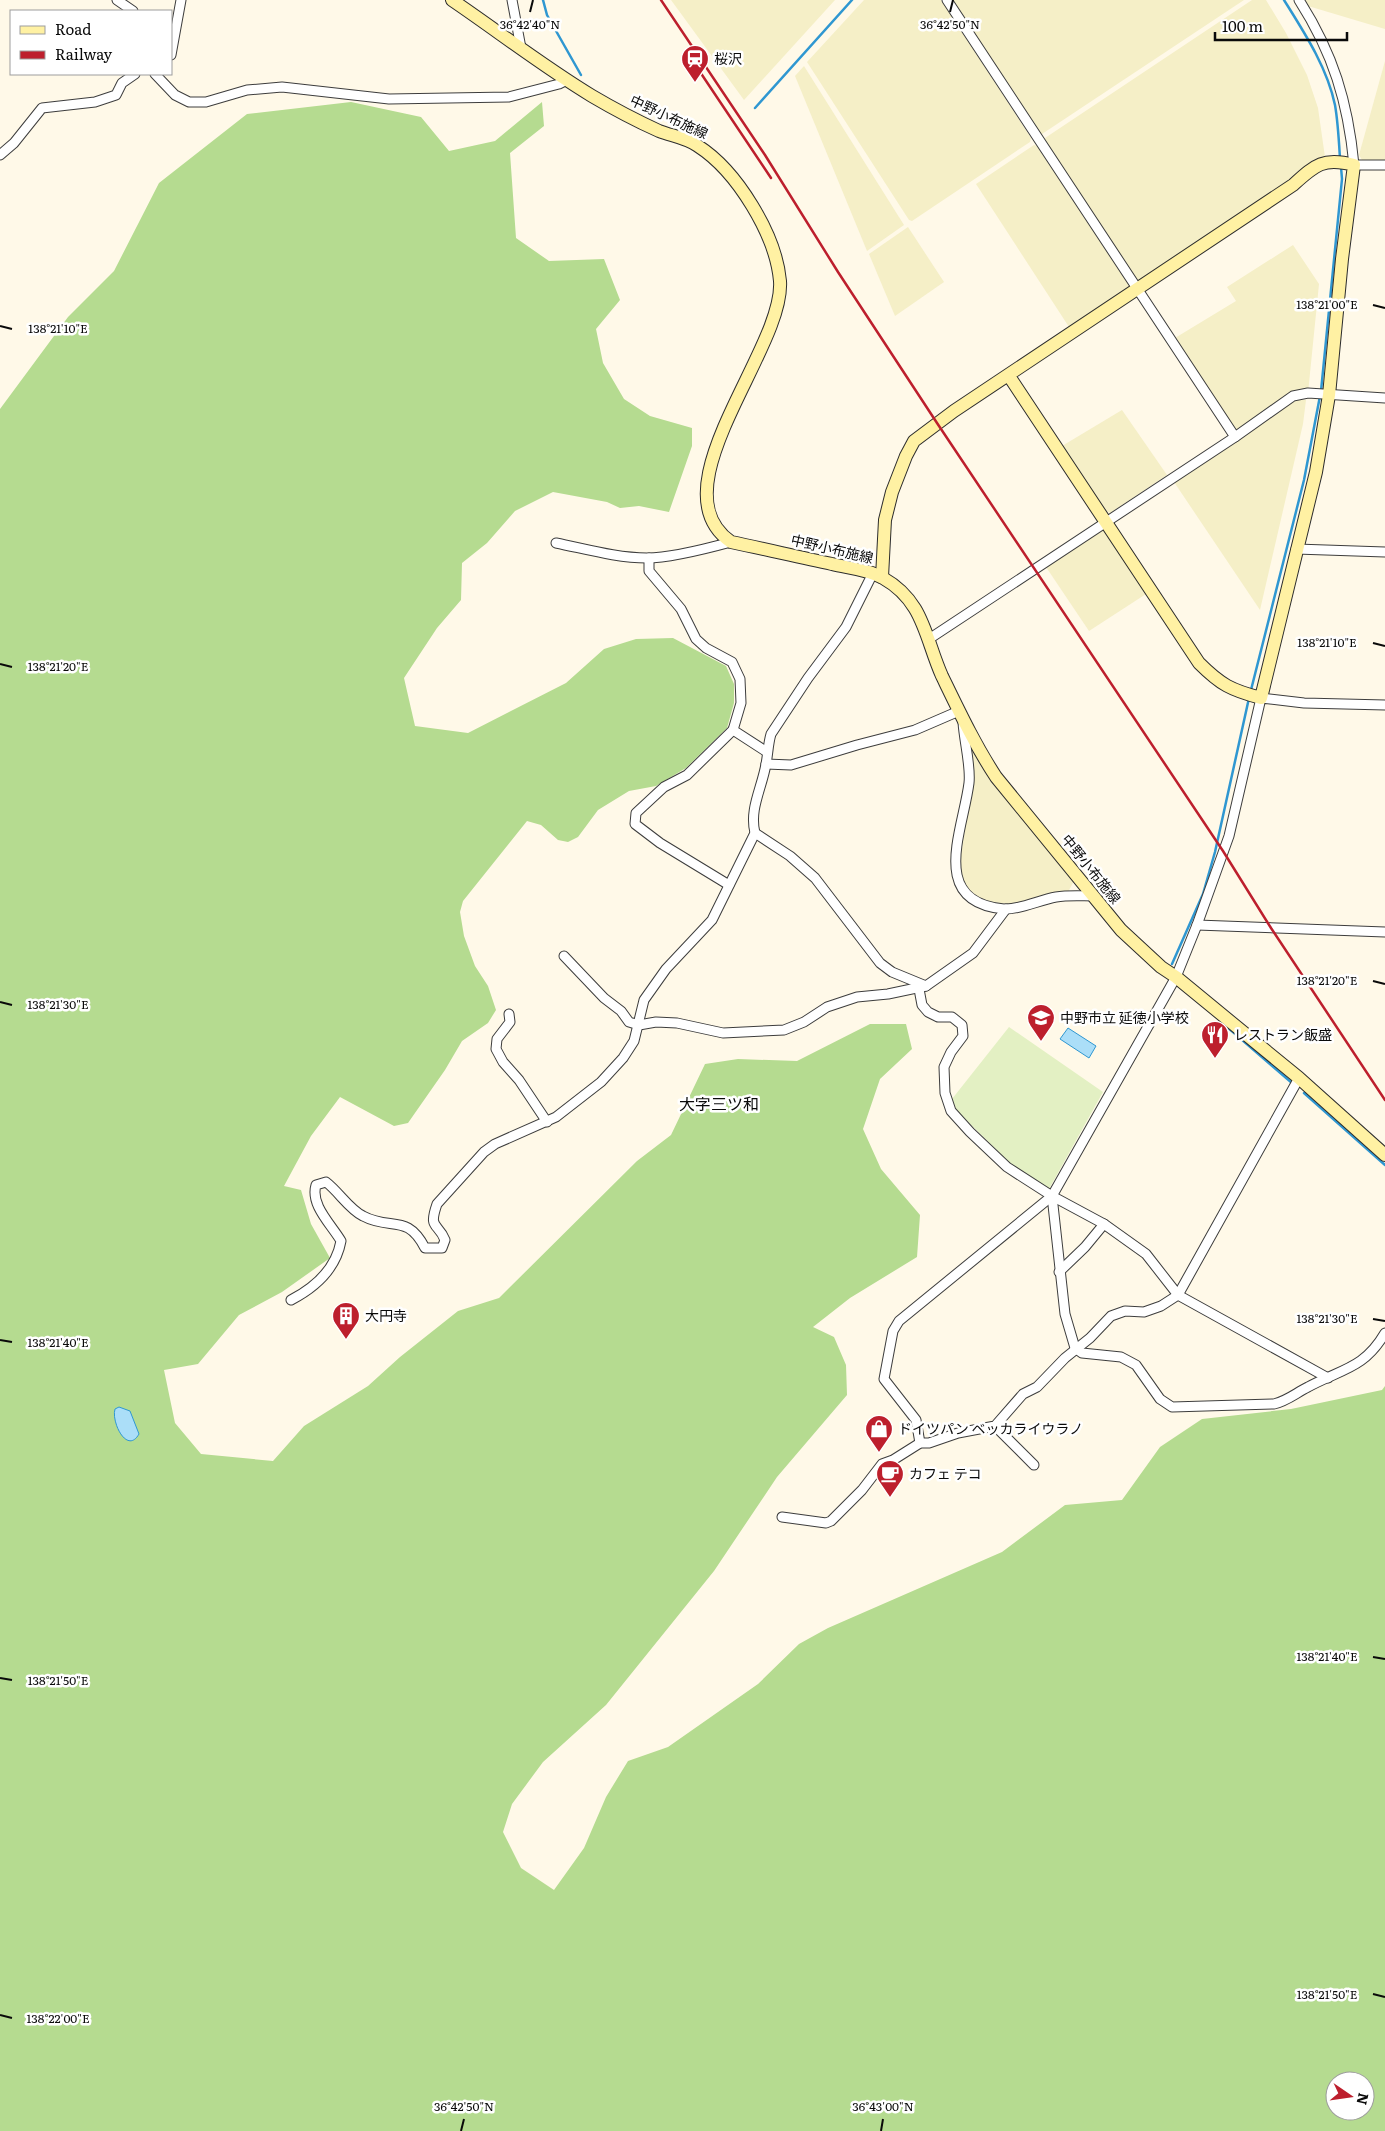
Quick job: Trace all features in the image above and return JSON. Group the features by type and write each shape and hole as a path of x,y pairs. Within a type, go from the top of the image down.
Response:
{"main road":[{"name":"中野小布施線","path":"452,0 592,96 660,131 696,144 717,160 733,178 750,202 766,232 780,282 778,301 769,328 714,452 708,478 708,507 713,524 721,535 731,542 878,575 909,598 918,612 941,674 961,716 996,777 1121,930 1162,967 1299,1078 1385,1155"},
{"path":"878,575 885,520 892,492 906,456 914,442 954,411 1293,185 1315,165 1343,162 1342,259 1329,395 1316,472 1261,698 1238,692 1217,681 1200,663 1009,376"}],"street":[{"path":"117,0 132,10"},
{"path":"172,48 180,0"},
{"path":"512,0 521,48"},
{"path":"947,0 1235,437"},
{"path":"1299,0 1329,54 1342,91 1350,131 1343,162 1385,165"},
{"path":"0,156 14,143 42,108 95,102 116,95 122,82 133,75"},
{"path":"156,75 175,94 189,102 206,102 247,90 282,87 389,99 509,97 568,80"},
{"path":"929,639 1235,437 1293,396 1308,393 1385,398"},
{"path":"556,543 614,555 649,558 731,542"},
{"path":"1296,549 1385,552"},
{"path":"649,558 649,571 681,609 696,639 706,648 732,662 740,679 741,703 733,730 687,775 664,787 636,814 635,824 660,843 729,885"},
{"path":"878,575 846,627 808,678 771,734 752,822 755,833 790,856 815,878 880,963 892,972 922,988"},
{"path":"920,1443 916,1420 884,1379 893,1331 899,1320 1052,1196 1176,977 1229,836 1261,698 1304,703 1385,705"},
{"path":"766,764 791,766 857,744 915,730 961,716 969,781 955,862 956,880 967,895 982,905 1006,909 1057,897 1094,896"},
{"path":"733,730 767,752"},
{"path":"291,1300 319,1281 338,1256 341,1240 316,1202 314,1193 316,1185 326,1182 336,1189 362,1216 411,1228 419,1236 425,1248 442,1248 446,1240 434,1226 434,1214 437,1204 484,1152 495,1144 547,1122 601,1082 623,1058 634,1041 644,1000 654,983 712,920 755,833"},
{"path":"564,956 604,998 621,1011 629,1022 639,1025 656,1022 677,1023 723,1033 784,1030 804,1022 826,1007 857,997 922,988 973,953 1006,909"},
{"path":"1197,925 1385,932"},
{"path":"922,988 922,1005 928,1012 938,1017 952,1017 962,1025 963,1036 951,1052 944,1067 945,1093 951,1111 1006,1167 1052,1196 1104,1224 1146,1254 1178,1295 1328,1378"},
{"path":"509,1014 510,1022 496,1039 496,1049 503,1062 519,1080 547,1122"},
{"path":"782,1517 826,1523 831,1521 862,1490 882,1464 893,1460 920,1443 929,1443 958,1433 995,1426 1023,1394 1037,1387 1075,1348 1090,1338 1111,1316 1125,1311 1144,1312 1161,1306 1178,1295 1299,1078"},
{"path":"1052,1196 1065,1314 1075,1348 1082,1353 1121,1357 1136,1366 1160,1399 1172,1407 1274,1404 1285,1402 1354,1366 1370,1353 1385,1332"},
{"path":"1059,1272 1085,1247 1104,1224"},
{"path":"995,1426 1034,1465"}],"shaded area":[{"path":"671,0 835,0 744,100"},
{"path":"864,0 941,0 1031,138 1030,142 912,221 909,220 807,62"},
{"path":"952,0 1244,0 1042,134 1039,134"},
{"path":"1252,0 1266,0 1286,33 1307,75 1318,108 1325,157 1313,160 1293,180 1138,282 1135,281 1044,142 1045,138"},
{"path":"1304,0 1385,0 1385,29 1308,6"},
{"path":"1385,61 1385,161 1362,160 1359,155"},
{"path":"804,66 904,225 867,251 795,76"},
{"path":"1034,145 1037,146 1129,285 1128,289 1069,327 976,184"},
{"path":"908,227 944,282 895,316 869,254"},
{"path":"1293,245 1319,284 1308,393 1293,396 1235,437 1170,341 1236,301 1227,287"},
{"path":"1294,400 1306,400 1303,424 1260,610 1174,482"},
{"path":"1122,410 1167,475 1110,513 1106,511 1062,446"},
{"path":"1101,529 1106,532 1146,594 1089,631 1046,567"},
{"path":"969,741 1074,881 1068,892 1009,904 984,901 971,892 962,879 960,862 972,783"}],"green space":[{"path":"351,102 421,117 449,151 495,141 542,102 544,126 510,153 516,238 549,261 604,259 620,300 596,329 603,363 624,399 650,416 692,428 692,446 669,512 639,506 620,508 607,502 553,492 515,511 487,543 462,563 461,600 437,628 404,678 415,726 468,733 566,683 604,649 636,639 673,638 726,666 734,684 734,703 727,728 686,768 656,786 629,791 598,810 578,837 568,842 558,840 541,825 527,821 463,901 460,912 464,936 475,966 488,986 496,1010 488,1023 462,1041 445,1070 408,1123 394,1126 340,1097 311,1136 284,1186 301,1190 311,1224 330,1258 282,1292 239,1315 198,1364 164,1370 175,1423 201,1454 273,1461 304,1426 368,1386 400,1357 458,1311 499,1298 637,1161 671,1135 705,1064 738,1059 797,1061 870,1024 906,1024 912,1049 880,1079 863,1129 881,1169 920,1215 917,1257 850,1298 813,1327 834,1337 846,1365 847,1395 777,1477 714,1571 606,1705 543,1762 512,1804 503,1832 521,1868 554,1890 584,1848 606,1797 628,1761 668,1747 758,1684 799,1644 828,1628 1002,1552 1065,1505 1122,1500 1160,1447 1202,1419 1291,1409 1382,1390 1385,1386 1385,2131 0,2131 0,409 68,317 114,271 159,183 247,114"},
{"path":"1009,1027 1103,1092 1049,1189 1010,1163 956,1110 952,1099"}],"water":[{"path":"1068,1028 1096,1046 1089,1058 1060,1039"},
{"path":"119,1407 130,1411 139,1434 130,1441 121,1434 115,1421 115,1409"}],"waterway":[{"path":"543,0 547,15 581,75"},
{"path":"755,108 852,0"},
{"path":"1284,0 1314,50 1331,91 1338,125 1340,159"},
{"path":"1321,391 1342,179 1341,167"},
{"path":"1251,690 1304,480 1320,396"},
{"path":"1172,964 1203,894 1215,852 1249,698"},
{"path":"1226,1026 1292,1083"},
{"path":"1304,1093 1385,1165"}],"railway":[{"path":"661,0 765,155 838,272 937,423 1223,851 1271,928 1385,1100"},
{"path":"686,51 771,178"}],"place":[{"name":"桜沢","path":"695,83"},
{"name":"中野市立 延徳小学校","path":"1041,1042"},
{"name":"レストラン飯盛","path":"1215,1059"},
{"name":"大円寺","path":"346,1340"},
{"name":"ドイツパン ベッカライウラノ","path":"879,1453"},
{"name":"カフェ テコ","path":"890,1498"}],"district":[{"name":"大字三ツ和","path":"719,1104"}]}
